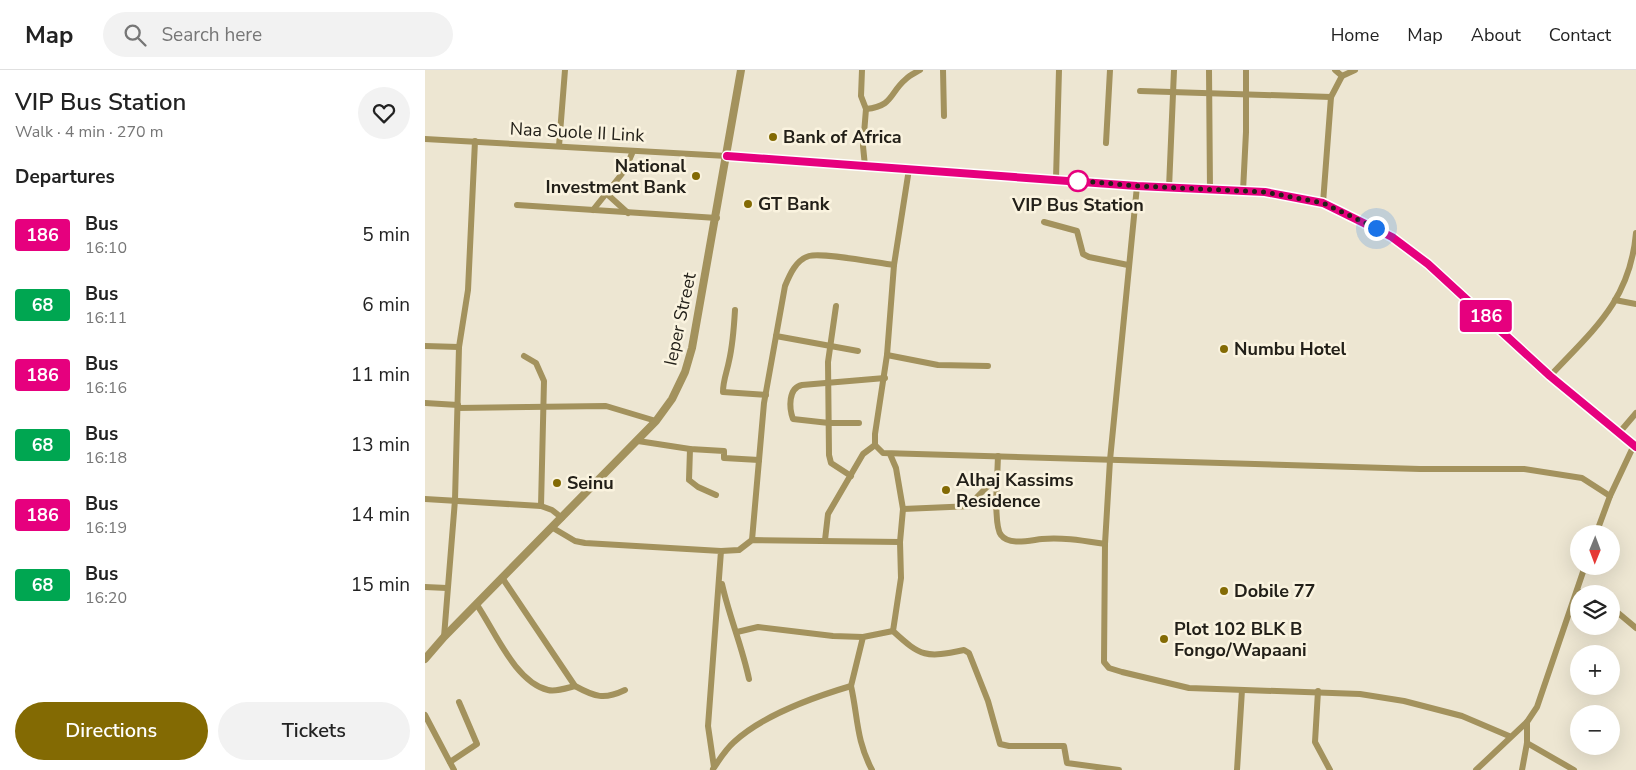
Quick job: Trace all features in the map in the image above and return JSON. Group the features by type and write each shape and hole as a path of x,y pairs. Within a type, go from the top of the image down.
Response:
{"street":[{"path":"559,146 565,70"},
{"name":"Ieper Street","path":"425,659 444,637 638,441 656,422 672,399 685,372 692,348 717,218 741,70"},
{"path":"862,70 861,96 866,110 863,146 865,166"},
{"path":"866,110 877,108 887,102 905,79 920,70"},
{"path":"943,70 943,116"},
{"path":"1056,179 1059,70"},
{"path":"1107,143 1111,70"},
{"path":"1169,188 1175,70"},
{"path":"1209,70 1210,190"},
{"path":"1243,191 1246,70"},
{"path":"1335,70 1342,76"},
{"path":"1323,203 1331,97 1342,76 1355,70"},
{"path":"1140,91 1331,97"},
{"name":"Naa Suole II Link","path":"425,139 727,156"},
{"path":"444,637 455,500 459,347 468,288 475,141"},
{"path":"593,210 625,170 633,151"},
{"path":"727,156 1137,186 1265,192 1323,203 1392,237 1428,264 1550,376 1635,446 1609,496 1600,525"},
{"path":"825,540 828,514 863,454 875,445 885,378 894,265 909,169"},
{"path":"1137,186 1110,460 1105,544 1104,662 1109,668 1189,688 1318,691 1404,700 1462,716 1509,736"},
{"path":"607,194 628,212"},
{"path":"517,205 717,218"},
{"path":"1044,222 1077,231 1081,249 1089,257 1128,265"},
{"path":"1550,376 1606,316 1626,283 1634,253 1636,233"},
{"path":"752,540 765,394 785,286 792,268 809,256 894,265"},
{"path":"1615,300 1636,304"},
{"path":"836,306 830,345 828,383 829,455 831,463 851,476"},
{"path":"735,310 734,333 723,382 723,392 765,394"},
{"path":"776,336 859,350"},
{"path":"425,346 459,347"},
{"path":"887,355 937,365 988,366"},
{"path":"524,356 536,363 544,381 541,506"},
{"path":"859,423 829,423 793,419 790,400 792,392 798,386 885,378"},
{"path":"425,403 458,406 606,406 656,422"},
{"path":"1619,433 1636,413"},
{"path":"638,441 690,449 724,450 724,458 759,460"},
{"path":"875,445 883,453 890,454 1420,469 1525,469 1582,478 1609,496"},
{"path":"690,449 689,480 716,495"},
{"path":"890,454 896,468 903,509 900,542 901,578 893,631"},
{"path":"998,456 996,505 999,534 1004,539 1013,541 1046,538 1105,544"},
{"path":"968,506 996,478"},
{"path":"425,499 541,506 552,510 562,518"},
{"path":"903,509 996,505"},
{"path":"553,528 575,542 721,551 739,550 752,540 900,542"},
{"path":"713,769 708,726 713,645 721,578 721,551"},
{"path":"721,578 749,679"},
{"path":"503,579 575,686 591,694 609,697 625,690"},
{"path":"425,587 447,588"},
{"path":"477,605 519,671 531,684 550,691 575,686"},
{"path":"1477,770 1509,736 1527,722 1537,708 1545,690 1570,613"},
{"path":"1620,615 1636,628"},
{"path":"737,632 759,627 833,636 863,637 893,631"},
{"path":"893,631 909,646 927,655 967,651 988,701 1000,744 1009,746 1064,746 1067,766 1119,770"},
{"path":"863,637 851,686 857,711 859,740 872,770"},
{"path":"713,769 724,752 746,732 800,702 851,686"},
{"path":"1237,770 1242,690"},
{"path":"1318,691 1315,742 1330,770"},
{"path":"450,762 477,744 459,702"},
{"path":"425,715 454,770"},
{"path":"1521,770 1527,743 1527,722"},
{"path":"1527,743 1573,770"}],"bus line":[{"name":"186","path":"727,156 1137,186 1265,192 1323,203 1361,220 1392,237 1428,264 1550,376 1636,447"}],"place":[{"name":"Bank of Africa","path":"773,137"},
{"name":"National Investment Bank","path":"696,176"},
{"name":"VIP Bus Station","path":"1078,181"},
{"name":"GT Bank","path":"748,204"},
{"name":"Numbu Hotel","path":"1224,349"},
{"name":"Seinu","path":"557,483"},
{"name":"Alhaj Kassims Residence","path":"946,490"},
{"name":"Dobile 77","path":"1224,591"},
{"name":"Plot 102 BLK B Fongo/Wapaani","path":"1164,639"}],"route":[{"path":"1078,181 1072,180 1137,186 1265,192 1323,203 1376,228"}]}
